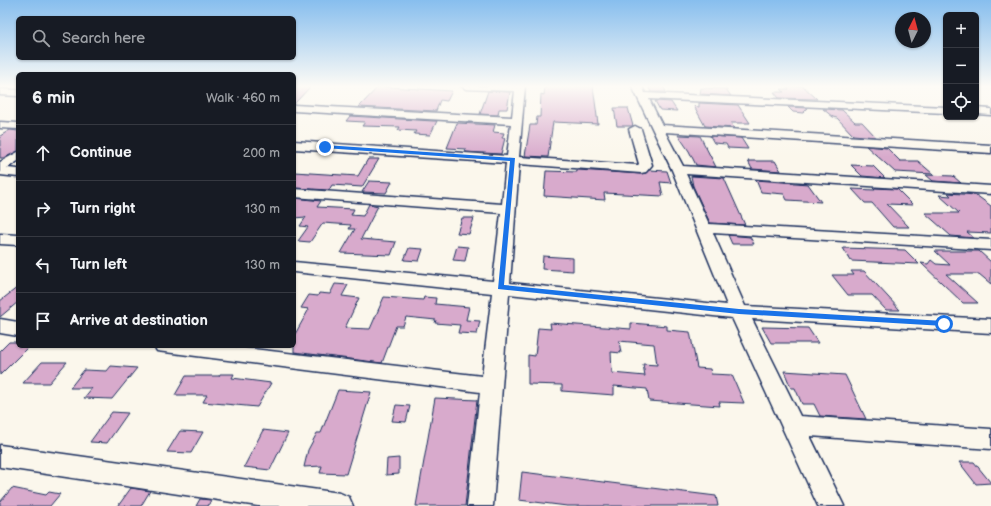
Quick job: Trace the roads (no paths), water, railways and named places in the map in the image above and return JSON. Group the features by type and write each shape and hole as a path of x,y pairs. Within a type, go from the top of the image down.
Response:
{"street":[{"path":"322,110 517,121"},
{"path":"480,506 518,110"},
{"path":"648,110 678,170 739,312 831,506"},
{"path":"979,111 991,112"},
{"path":"0,125 16,126"},
{"path":"656,128 991,149"},
{"path":"296,145 641,169 646,165 635,129"},
{"path":"0,168 16,157"},
{"path":"678,170 991,190"},
{"path":"0,171 16,172"},
{"path":"296,193 508,209"},
{"path":"703,228 991,245"},
{"path":"0,239 16,240"},
{"path":"296,267 739,312 991,326"},
{"path":"0,326 16,328"},
{"path":"181,348 491,385"},
{"path":"792,425 991,439"},
{"path":"0,456 340,506"}]}
